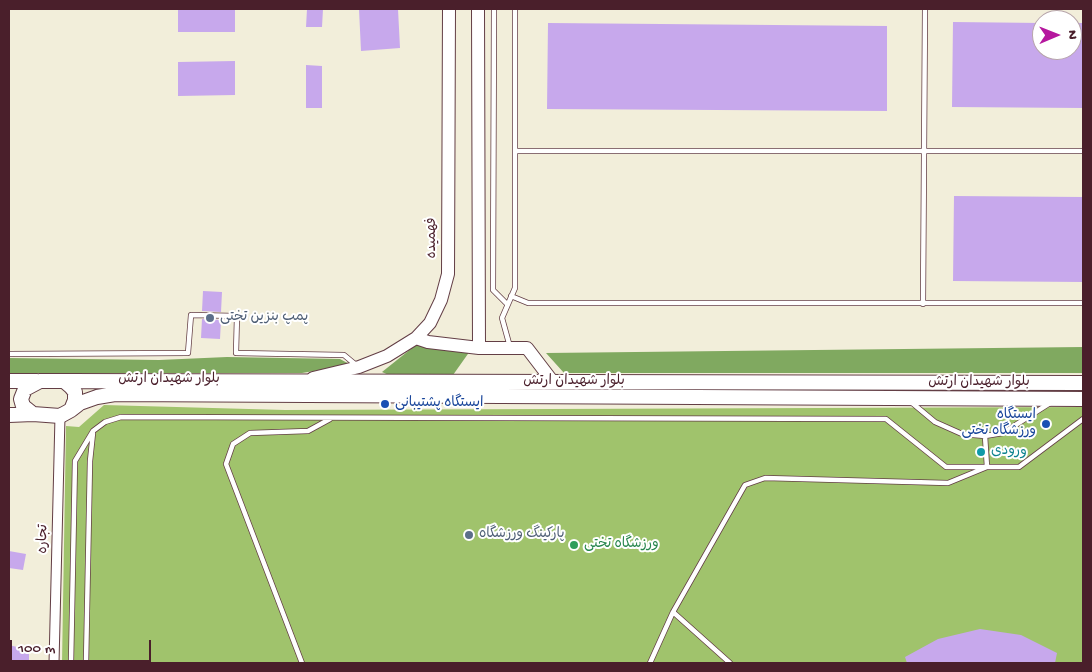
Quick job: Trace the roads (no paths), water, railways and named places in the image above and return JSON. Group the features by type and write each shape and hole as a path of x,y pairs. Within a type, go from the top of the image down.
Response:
{"main road":[{"name":"فهمیده","path":"304,381 359,367 388,356 416,338 434,315 441,300 448,274 449,9"},
{"path":"478,9 479,348"},
{"path":"416,338 428,342 479,348 527,348 553,382"},
{"path":"33,414 23,406 21,399 25,389 40,381"},
{"path":"9,382 64,381 75,392 75,400 66,413 9,415"},
{"name":"بلوار شهیدان ارتش","path":"64,381 1083,383"},
{"name":"بلوار شهیدان ارتش","path":"66,413 80,403 114,394 1083,399"}],"street":[{"name":"تجاره","path":"54,663 66,413"}],"lane":[{"path":"494,9 493,290 507,304"},
{"path":"510,348 502,318 515,288 515,9"},
{"path":"923,304 925,9"},
{"path":"515,151 1083,151"},
{"path":"511,296 528,303 1083,303"},
{"path":"9,354 188,353 191,316 237,316 236,353 344,355 359,367"},
{"path":"906,398 935,422 962,434 985,436 1003,433 1055,399"},
{"path":"71,663 75,461 93,432 106,422 121,417 886,418 946,467 1019,467 1083,419"},
{"path":"302,663 226,464 233,444 250,433 308,431 332,418"},
{"path":"86,663 90,461 93,432"},
{"path":"985,436 987,467"},
{"path":"650,663 673,612 745,485 754,480 765,478 948,483 987,467"},
{"path":"673,612 730,663"}],"place":[{"name":"پمپ بنزین تختی","path":"210,318"},
{"name":"ایستگاه پشتیبانی","path":"385,404"},
{"name":"ایستگاه ورزشگاه تختی","path":"1046,424"},
{"name":"ورودی","path":"981,452"},
{"name":"پارکینگ ورزشگاه","path":"469,535"},
{"name":"ورزشگاه تختی","path":"574,545"}]}
